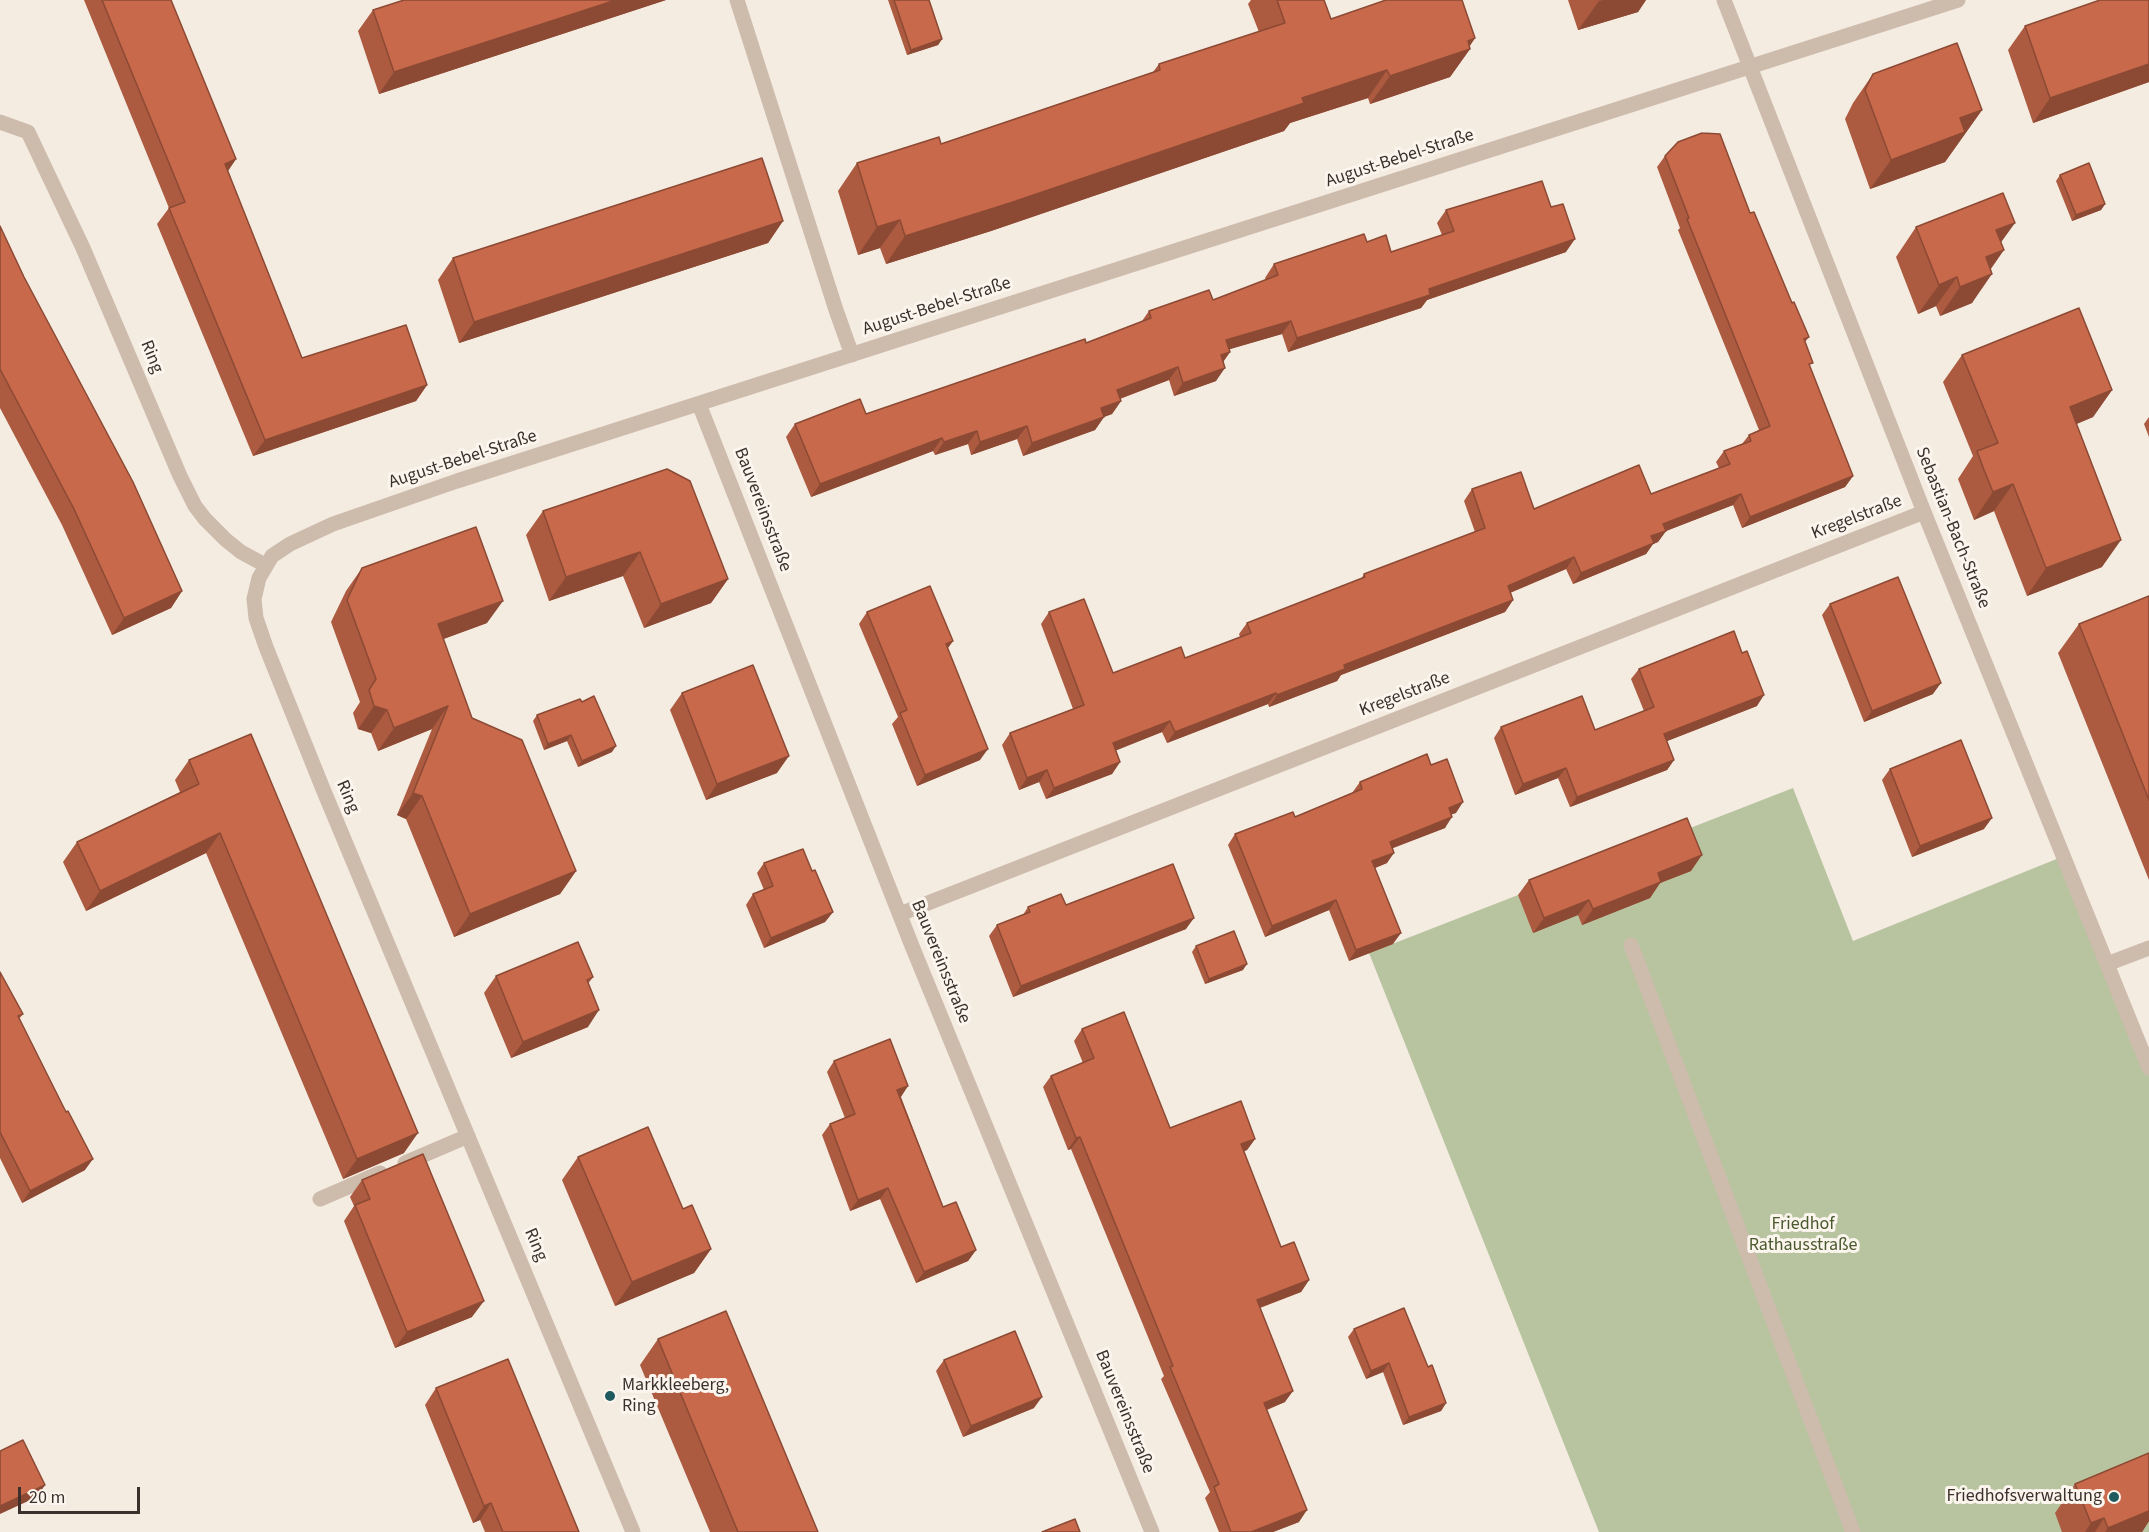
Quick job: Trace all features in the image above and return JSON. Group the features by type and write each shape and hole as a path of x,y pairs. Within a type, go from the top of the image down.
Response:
{"street":[{"name":"August-Bebel-Straße","path":"737,0 852,355"},
{"name":"Sebastian-Bach-Straße","path":"1724,0 1924,512 2149,1068"},
{"name":"August-Bebel-Straße","path":"266,565 280,550 333,524 446,485 1958,0"},
{"name":"Ring","path":"0,122 28,132 83,248 180,477 195,506 226,540 241,552 266,565 255,588 254,608 266,647 633,1532"},
{"name":"Bauvereinsstraße","path":"699,404 900,914 1152,1532"},
{"name":"Kregelstraße","path":"900,914 1924,512"},
{"path":"1630,945 1853,1532"},
{"path":"2107,964 2149,948"},
{"path":"320,1199 468,1136"}],"green space":[{"name":"Friedhof Rathausstraße","path":"1793,788 1853,941 2064,856 2149,1068 2149,1532 1599,1532 1369,953"}],"building":[{"path":"102,0 171,0 236,159 225,164 302,358 406,325 427,385 265,440 169,208 185,202"},
{"path":"404,0 616,0 394,72 373,10"},
{"path":"894,0 929,0 942,39 911,50"},
{"path":"1277,0 1324,0 1331,19 1386,0 1462,0 1475,38 1468,41 1470,49 1390,76 1387,70 1302,98 1304,103 1010,203 905,236 900,220 877,227 857,163 939,137 941,144 1160,70 1159,64 1285,23"},
{"path":"2100,0 2149,0 2149,64 2050,98 2025,26"},
{"path":"1957,43 1982,110 1960,118 1965,132 1891,160 1865,90 1873,74"},
{"path":"1702,133 1720,134 1750,213 1754,212 1792,303 1794,302 1809,337 1804,339 1813,363 1809,364 1853,476 1750,517 1741,494 1663,524 1666,531 1651,536 1654,543 1581,573 1574,557 1508,586 1513,600 1344,665 1345,669 1175,732 1170,721 1113,743 1120,762 1054,788 1047,770 1027,778 1010,733 1084,705 1049,612 1084,599 1113,673 1181,647 1185,658 1251,633 1247,623 1365,577 1364,574 1485,528 1472,489 1521,472 1534,509 1639,465 1651,494 1730,464 1724,451 1751,441 1749,435 1770,426 1687,219 1689,218 1665,156 1678,142"},
{"path":"762,158 783,221 474,322 453,258"},
{"path":"2089,163 2105,204 2076,215 2060,175"},
{"path":"1542,181 1551,207 1563,204 1575,239 1429,289 1430,295 1297,338 1291,321 1226,340 1230,352 1221,355 1225,368 1183,383 1178,367 1117,390 1121,401 1101,408 1104,417 1032,443 1027,426 980,442 977,431 944,442 942,438 820,484 795,424 860,399 866,414 1085,339 1086,343 1151,318 1149,311 1209,290 1213,300 1278,275 1274,264 1364,234 1367,242 1386,235 1391,252 1454,231 1446,210"},
{"path":"2003,193 2015,223 1996,230 2004,250 1986,257 1992,274 1960,287 1957,277 1939,285 1916,227"},
{"path":"0,226 24,277 133,482 182,591 124,618 74,509 0,369"},
{"path":"2079,308 2112,390 2070,407 2121,540 2046,568 2013,484 1993,492 1984,470 1977,451 1998,443 1962,355"},
{"path":"667,469 690,481 728,579 661,604 640,552 566,577 543,511"},
{"path":"476,527 503,601 438,624 472,718 522,740 576,871 470,914 422,796 413,793 448,706 394,728 387,710 374,706 369,690 376,679 347,600 362,568"},
{"path":"1898,577 1941,683 1872,711 1830,604"},
{"path":"930,586 953,641 946,644 988,749 925,775 900,713 907,710 867,612"},
{"path":"2149,596 2149,800 2079,624"},
{"path":"1734,631 1742,653 1747,651 1764,695 1664,734 1674,760 1577,797 1566,768 1523,784 1501,727 1582,696 1595,730 1654,707 1639,669"},
{"path":"753,665 789,756 717,784 682,693"},
{"path":"594,696 616,746 582,761 571,735 548,744 537,715 580,699 582,702"},
{"path":"251,734 418,1133 357,1159 220,833 100,891 77,842 199,784 189,760"},
{"path":"1961,740 1992,818 1920,846 1890,769"},
{"path":"1427,754 1431,765 1447,759 1463,802 1449,808 1452,817 1390,842 1394,853 1372,861 1401,933 1356,950 1336,900 1272,926 1235,834 1293,812 1295,817 1362,789 1360,782"},
{"path":"1687,818 1702,855 1658,873 1661,882 1593,909 1589,900 1544,918 1529,880"},
{"path":"803,849 812,871 815,870 833,912 771,938 753,894 773,886 764,863"},
{"path":"1173,864 1194,918 1021,986 997,925 1030,912 1028,907 1061,894 1066,905"},
{"path":"1234,931 1247,964 1209,979 1196,946"},
{"path":"578,942 593,977 587,980 599,1010 523,1042 496,976"},
{"path":"0,972 23,1014 18,1016 66,1112 68,1111 93,1159 30,1191 0,1132"},
{"path":"1124,1012 1170,1128 1241,1101 1255,1139 1241,1144 1281,1247 1294,1242 1309,1280 1257,1300 1293,1391 1264,1403 1307,1510 1251,1532 1231,1532 1214,1487 1219,1484 1170,1367 1173,1366 1080,1137 1076,1138 1051,1076 1094,1058 1082,1029"},
{"path":"890,1039 908,1086 897,1090 943,1207 956,1202 976,1250 924,1272 888,1188 858,1200 830,1124 855,1114 834,1061"},
{"path":"648,1127 683,1209 692,1205 711,1249 632,1282 578,1157"},
{"path":"423,1154 484,1301 407,1332 355,1205 370,1199 362,1180"},
{"path":"1404,1308 1428,1367 1432,1365 1446,1403 1409,1417 1389,1363 1371,1371 1354,1329"},
{"path":"726,1311 818,1532 738,1532 658,1339"},
{"path":"1015,1331 1042,1397 971,1426 944,1360"},
{"path":"508,1359 579,1532 503,1532 491,1503 484,1506 436,1388"},
{"path":"23,1440 45,1485 0,1506 0,1451"},
{"path":"2149,1453 2149,1511 2108,1528 2104,1518 2091,1523 2075,1484"},
{"path":"1075,1519 1080,1532 1042,1532"}],"place":[{"name":"Markkleeberg, Ring","path":"610,1396"},
{"name":"Friedhofsverwaltung","path":"2114,1497"}]}
